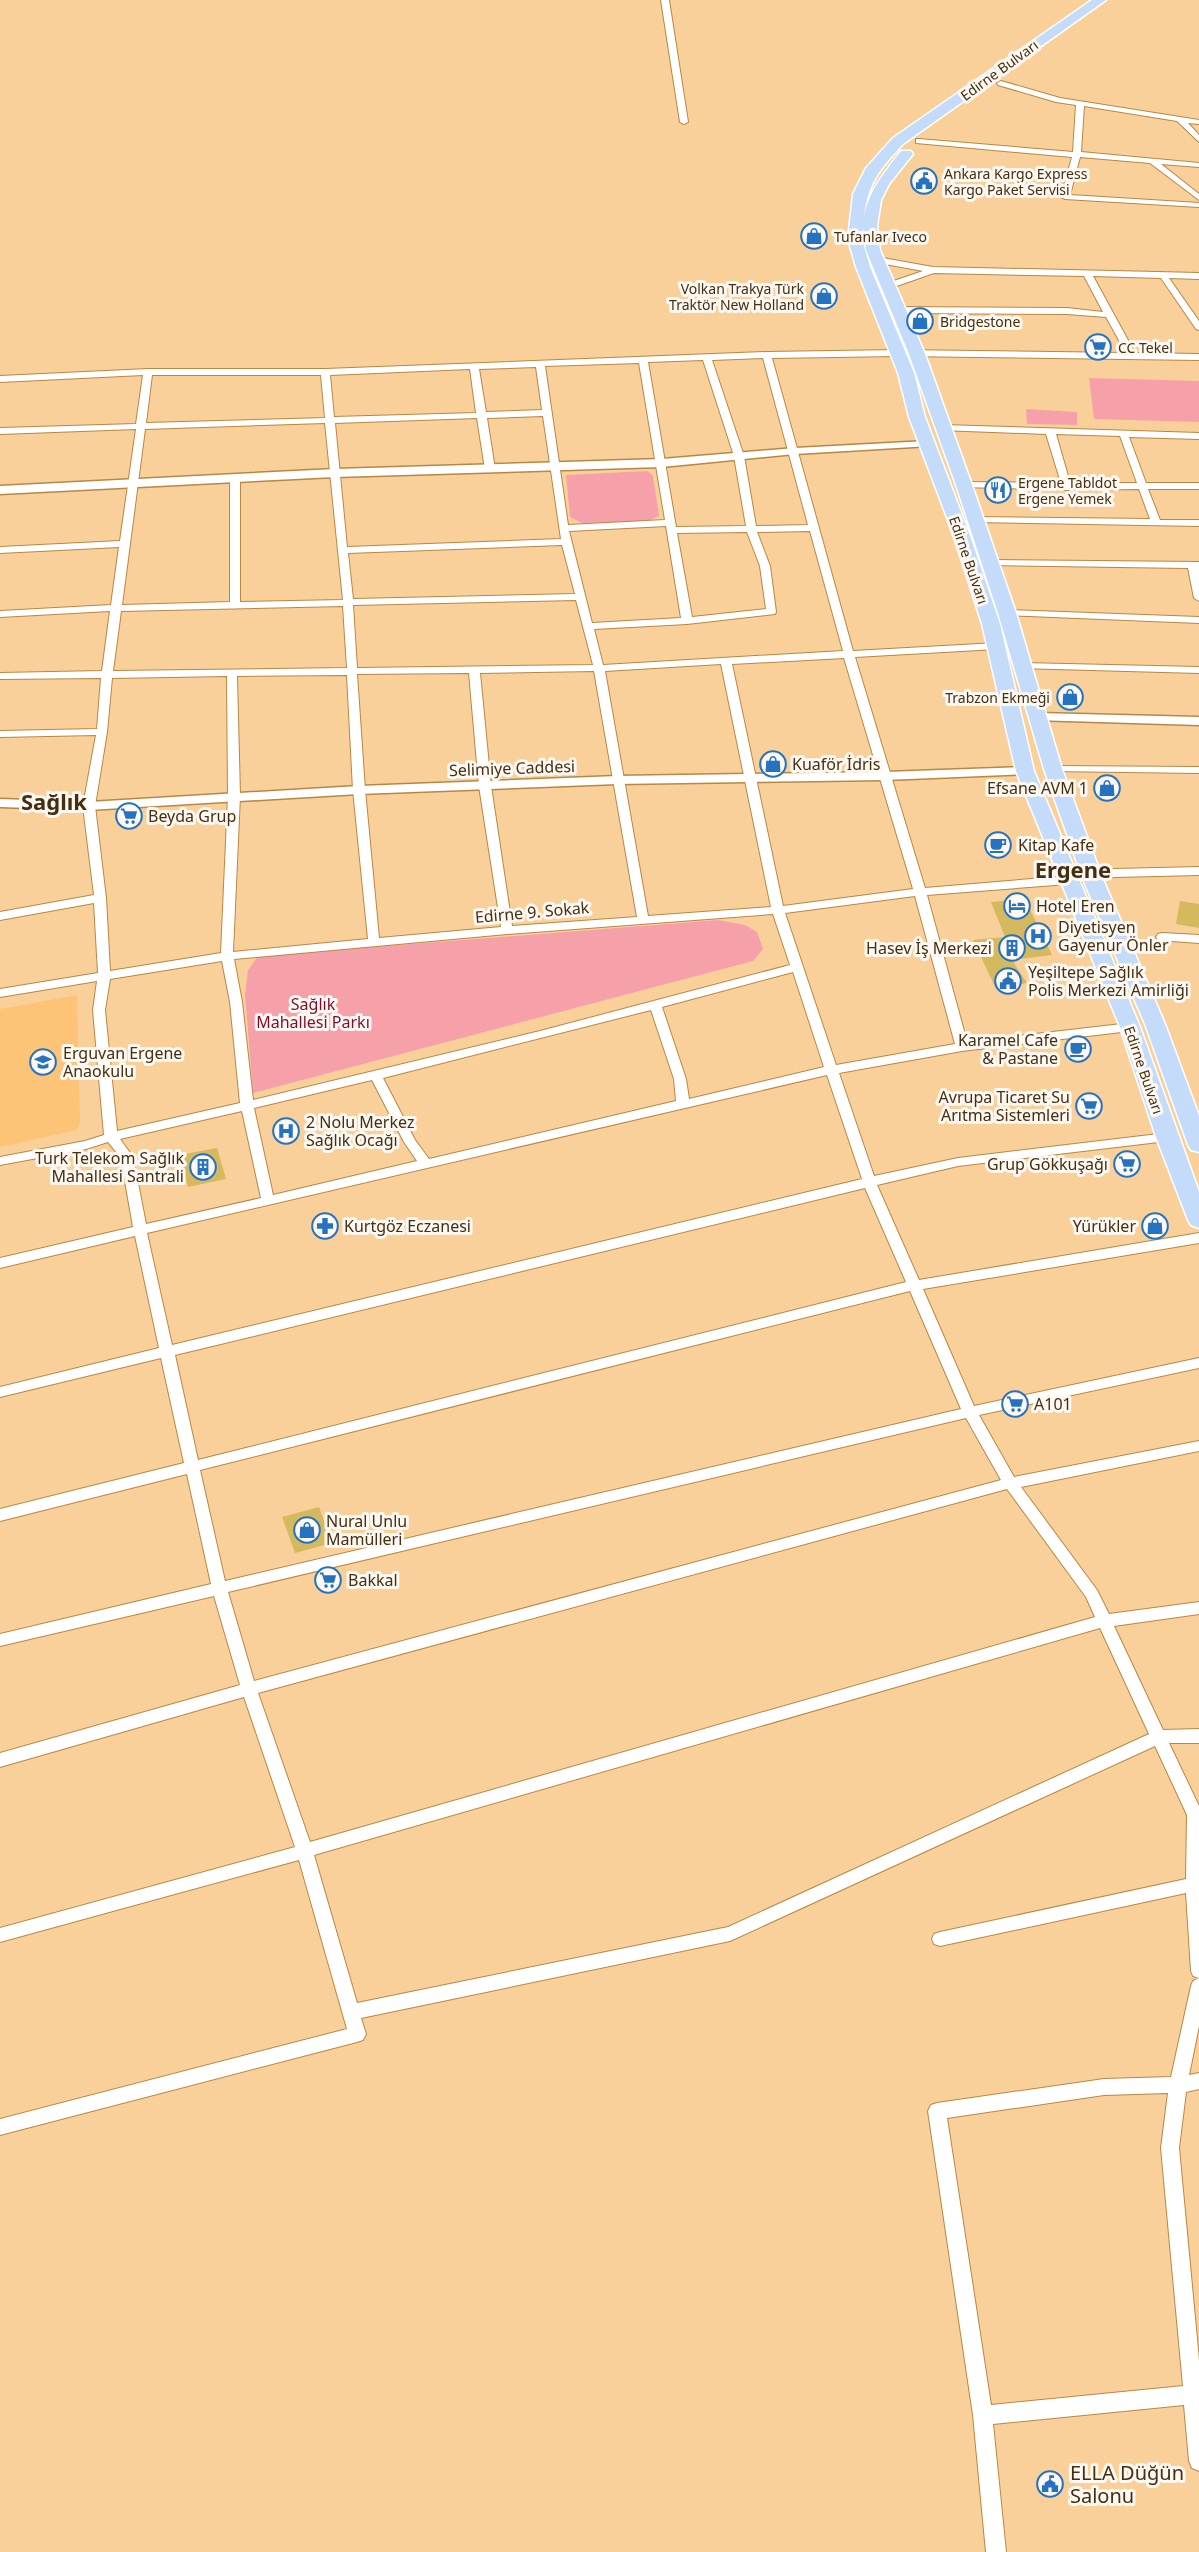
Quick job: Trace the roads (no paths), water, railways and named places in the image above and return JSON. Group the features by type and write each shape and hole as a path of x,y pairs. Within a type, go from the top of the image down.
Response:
{"highway":[{"name":"Edirne Bulvarı","path":"1105,3 919,141 898,161 883,183 874,200 870,226 873,250 917,354 964,485 1007,613 1053,769 1092,878 1155,1024 1198,1140"},
{"name":"Edirne Bulvarı","path":"1105,3 912,130 884,155 871,171 860,194 855,239 863,267 898,352 927,444 962,536 997,646 1025,771 1130,1027 1167,1137 1199,1220"}],"street":[{"path":"665,0 684,122"},
{"path":"1000,83 1059,100 1199,122"},
{"path":"1080,104 1077,154 1065,198 1199,206"},
{"path":"1180,119 1199,140"},
{"path":"919,141 1199,165"},
{"path":"1152,161 1199,198"},
{"path":"877,260 933,270 1199,276"},
{"path":"888,286 933,270"},
{"path":"1087,274 1132,356"},
{"path":"1163,275 1199,327"},
{"path":"897,310 1067,311 1109,315"},
{"path":"0,379 148,372 325,372 898,352 1199,357"},
{"path":"767,355 848,652 920,892 962,1047"},
{"path":"588,626 687,621 771,612 765,566 751,528 740,456 707,358"},
{"path":"643,360 687,621"},
{"path":"540,364 566,542 599,668 643,919"},
{"path":"474,367 490,469"},
{"path":"0,2127 357,2034 305,1851 249,1689 219,1587 140,1230 127,1157 111,1137 99,1010 104,978 100,898 89,806 102,732 107,674 118,608 148,372"},
{"path":"325,372 354,671 359,790 374,943"},
{"path":"0,431 548,413"},
{"path":"943,428 1199,436"},
{"path":"1050,431 1067,487"},
{"path":"1124,435 1156,523"},
{"path":"0,490 335,473 662,463 927,444"},
{"path":"235,478 235,605"},
{"path":"964,485 1199,486"},
{"path":"975,520 1199,523"},
{"path":"565,528 670,526 815,528"},
{"path":"343,550 566,542"},
{"path":"0,550 126,544"},
{"path":"990,563 1195,565 1199,598"},
{"path":"0,614 118,608 579,597"},
{"path":"1007,613 1199,620"},
{"path":"0,675 599,668 848,652 997,646"},
{"path":"726,661 778,910 869,1182 970,1412 1010,1482 1092,1594 1195,1815 1194,1884 1199,1971"},
{"path":"1022,666 1199,670"},
{"path":"474,670 486,786 507,930"},
{"path":"232,672 234,796 227,956 236,1002 247,1106 268,1201"},
{"path":"1038,717 1199,721"},
{"path":"0,734 102,732"},
{"path":"1053,769 1199,770"},
{"name":"Selimiye Caddesi","path":"0,803 89,806 234,796 617,780 749,776 885,776 1025,771"},
{"name":"Edirne 9. Sokak","path":"0,993 104,978 143,969 227,956 507,930 778,910 920,892 1092,878 1115,873 1199,871"},
{"path":"0,916 100,898"},
{"path":"1162,937 1199,939"},
{"path":"0,1161 86,1144 375,1075 656,1006 796,967"},
{"path":"656,1006 680,1079 683,1104"},
{"path":"0,1263 830,1070 962,1047 1130,1027"},
{"path":"375,1075 410,1142 426,1164"},
{"path":"0,1392 958,1162 1167,1137"},
{"path":"0,1515 915,1285 1199,1238"},
{"path":"0,1641 219,1587 970,1412 1199,1363"},
{"path":"0,1760 249,1689 1010,1482 1199,1446"},
{"path":"0,1935 305,1851 1104,1621 1199,1608"},
{"path":"350,2012 730,1934 1158,1737 1199,1736"},
{"path":"940,1939 1194,1884"},
{"path":"1199,1986 1178,2085 1170,2148 1199,2461"},
{"path":"996,2552 983,2415 937,2111 1104,2087 1178,2085 1199,2081"},
{"path":"983,2415 1192,2395"}],"place":[{"name":"Ankara Kargo Express Kargo Paket Servisi","path":"924,181"},
{"name":"Tufanlar Iveco","path":"814,236"},
{"name":"Volkan Trakya Türk Traktör New Holland","path":"824,296"},
{"name":"Bridgestone","path":"920,321"},
{"name":"CC Tekel","path":"1098,347"},
{"name":"Ergene Tabldot Ergene Yemek","path":"998,490"},
{"name":"Trabzon Ekmeği","path":"1070,697"},
{"name":"Kuaför İdris","path":"773,764"},
{"name":"Efsane AVM 1","path":"1107,788"},
{"name":"Beyda Grup","path":"129,816"},
{"name":"Kitap Kafe","path":"998,845"},
{"name":"Hotel Eren","path":"1017,906"},
{"name":"Diyetisyen Gayenur Önler","path":"1038,936"},
{"name":"Hasev İş Merkezi","path":"1012,948"},
{"name":"Yeşiltepe Sağlık Polis Merkezi Amirliği","path":"1008,981"},
{"name":"Karamel Cafe & Pastane","path":"1078,1049"},
{"name":"Erguvan Ergene Anaokulu","path":"43,1062"},
{"name":"Avrupa Ticaret Su Arıtma Sistemleri","path":"1089,1106"},
{"name":"2 Nolu Merkez Sağlık Ocağı","path":"286,1131"},
{"name":"Grup Gökkuşağı","path":"1127,1164"},
{"name":"Turk Telekom Sağlık Mahallesi Santrali","path":"203,1167"},
{"name":"Kurtgöz Eczanesi","path":"325,1226"},
{"name":"Yürükler","path":"1155,1226"},
{"name":"A101","path":"1015,1404"},
{"name":"Nural Unlu Mamülleri","path":"307,1530"},
{"name":"Bakkal","path":"328,1580"},
{"name":"ELLA Düğün Salonu","path":"1050,2484"}],"district":[{"name":"Sağlık","path":"54,801"},
{"name":"Ergene","path":"1073,869"}],"park label":[{"name":"Sağlık Mahallesi Parkı","path":"313,1013"}]}
